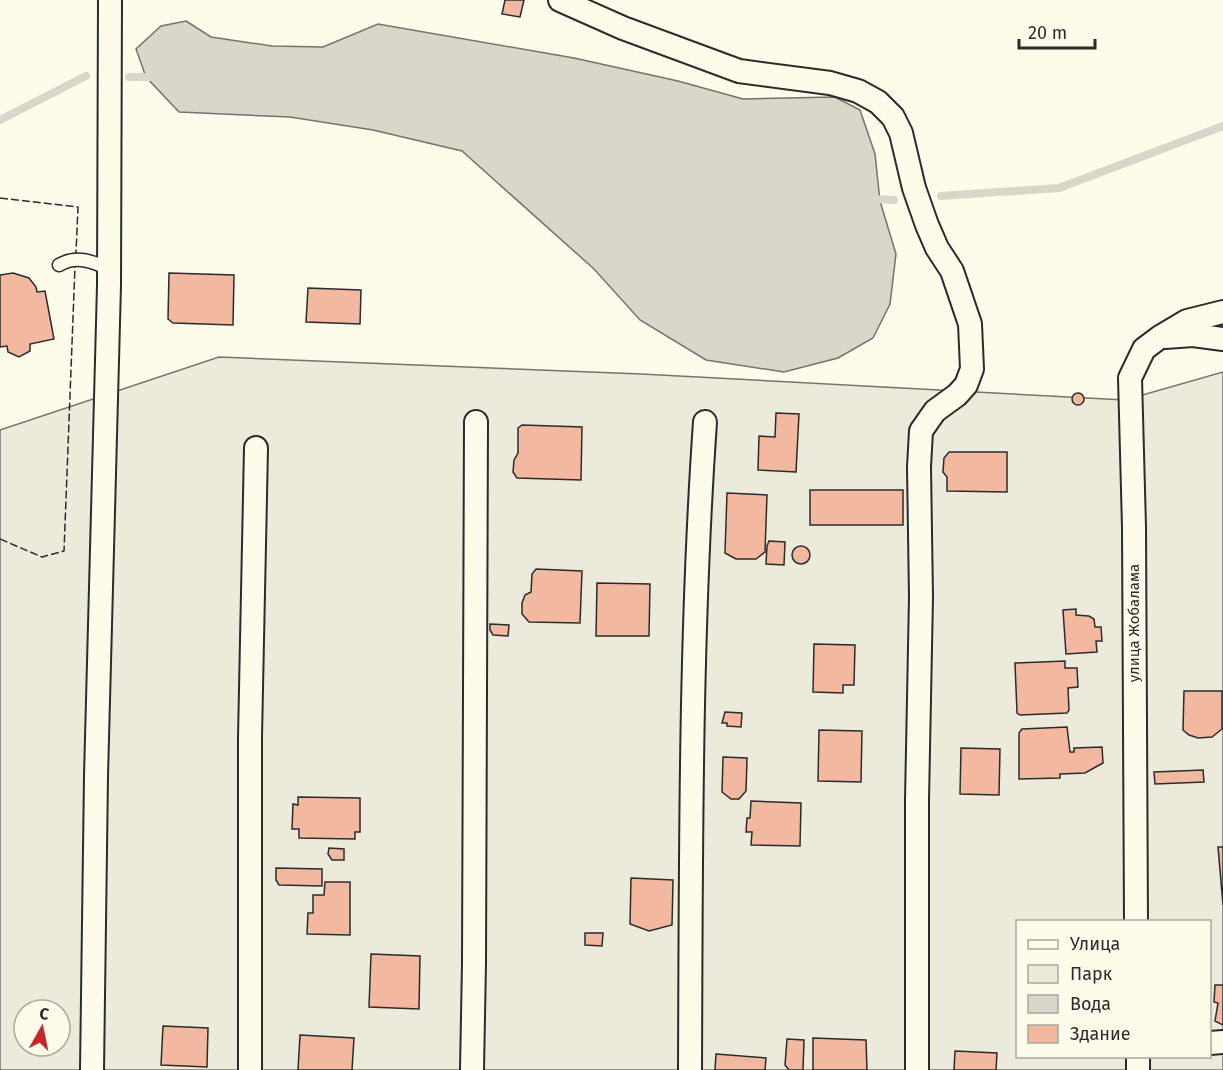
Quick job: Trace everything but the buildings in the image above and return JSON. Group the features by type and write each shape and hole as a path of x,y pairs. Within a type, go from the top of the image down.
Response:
{"street":[{"path":"560,0 623,28 728,67 764,75 830,83 858,91 878,102 893,117 901,133 914,188 927,225 937,249 952,271 970,324 972,369 966,385 957,395 935,411 921,431 917,1070"},
{"path":"92,1070 96,753 109,269 108,3"},
{"name":"улица Жобалама","path":"1136,920 1134,562 1130,378 1144,350 1160,337 1187,321 1223,312"},
{"path":"1160,337 1193,335 1223,339"},
{"path":"472,1070 476,422"},
{"path":"690,1070 690,835 695,616 705,422"},
{"path":"250,1070 250,737 256,448"}],"lane":[{"path":"59,265 68,260 78,259 95,262 109,269"}],"green space":[{"path":"219,357 641,374 1125,400 1223,372 1223,1070 0,1070 0,430"}],"water":[{"path":"186,21 211,37 272,46 323,47 378,24 574,58 678,81 743,99 835,97 860,110 875,154 880,201 896,254 890,304 873,338 838,358 784,372 706,360 640,320 594,269 462,151 373,130 290,117 179,112 146,77 136,49 161,26"}],"waterway":[{"path":"0,120 86,76"},
{"path":"129,77 155,77"},
{"path":"941,196 1059,188 1223,126"},
{"path":"870,199 894,200"}],"fence":[{"path":"0,198 78,207 76,253"},
{"path":"0,539 42,557 64,551 75,266"}]}
